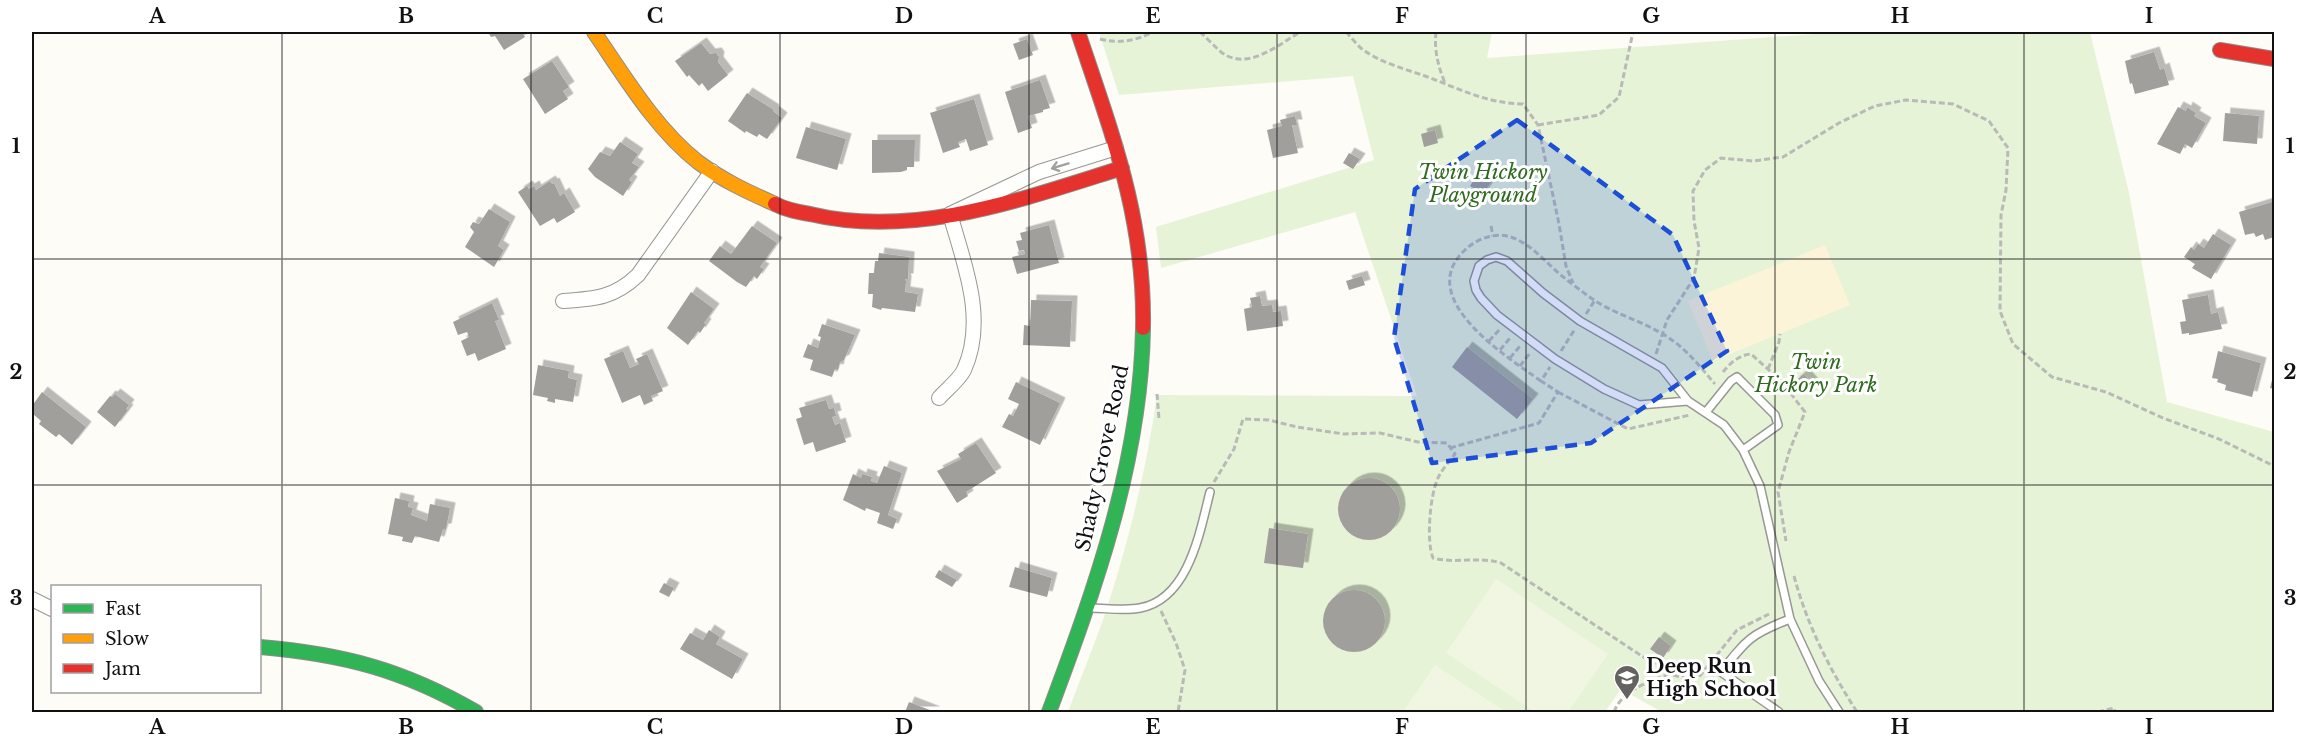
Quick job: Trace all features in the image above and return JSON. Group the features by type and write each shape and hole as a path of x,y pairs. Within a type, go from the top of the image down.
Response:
{"street":[{"path":"594,32 641,100 687,151 712,171 748,193 782,209 829,220 872,224 907,222 1022,199 1122,168"},
{"name":"Shady Grove Road","path":"1049,712 1104,554 1136,414 1143,360 1143,282 1138,235 1122,168 1078,32"},
{"path":"2220,50 2274,59"},
{"path":"950,214 1040,172 1116,148"},
{"path":"563,300 587,300 610,296 626,287 638,275 712,171"},
{"path":"939,398 963,372 975,329 972,295 950,214"},
{"path":"32,599 51,608"},
{"path":"261,647 303,650 372,663 427,684 476,712"}],"lane":[{"path":"1688,400 1639,405 1604,389 1536,345 1497,315 1476,290 1474,281 1479,266 1496,257 1507,261 1543,293 1580,321 1653,363 1667,375 1688,400 1724,425 1743,450 1761,486 1790,619 1836,712"},
{"path":"1706,412 1731,381 1737,377 1775,415 1778,424 1743,450"},
{"path":"1087,608 1140,608 1164,597 1189,567 1210,492"},
{"path":"1779,712 1721,672 1744,642 1753,635 1790,619"}],"path":[{"path":"1099,39 1125,42 1153,32"},
{"path":"1200,32 1222,52 1231,57 1245,58 1261,55 1300,32"},
{"path":"1346,32 1361,49 1382,60 1445,83 1467,94 1509,104 1523,104 1538,124 1566,266 1574,285"},
{"path":"1436,32 1435,50 1438,67 1445,83"},
{"path":"1538,124 1599,115 1619,97 1633,32"},
{"path":"1653,363 1667,320 1694,278 1699,248 1694,221 1693,191 1705,170 1721,158 1754,161 1783,157 1839,123 1875,106 1906,100 1953,104 1989,121 2008,148 2006,190 2001,215 2000,311 2013,344 2052,377 2106,392 2163,418 2219,439 2274,466"},
{"path":"1491,226 1493,236"},
{"path":"1690,414 1684,418 1628,429 1540,381 1467,321 1454,301 1451,289 1453,267 1459,256 1478,241 1493,236 1519,240 1595,300 1662,333 1690,355 1714,383 1734,361 1744,354 1750,354 1768,369 1781,381 1805,412 1789,452 1778,492 1786,543"},
{"path":"1586,314 1595,300"},
{"path":"1560,352 1575,329"},
{"path":"1500,350 1516,330"},
{"path":"1768,369 1780,334"},
{"path":"1510,358 1526,338"},
{"path":"1520,366 1536,345"},
{"path":"1540,381 1550,366"},
{"path":"1450,448 1539,423 1558,392"},
{"path":"1210,492 1234,449 1243,418 1269,420 1344,434 1380,433 1418,442 1447,443 1455,454 1438,478 1429,526 1428,548 1433,558 1449,562 1486,559 1502,563 1669,674 1689,679 1699,677"},
{"path":"1793,573 1802,607 1836,679 1857,712"},
{"path":"1157,601 1176,643 1185,670 1178,712"},
{"path":"1614,712 1617,704 1638,687 1669,674"},
{"path":"2098,712 2114,708 2115,712"}],"highlighted area":[{"path":"1517,120 1673,235 1727,351 1591,443 1432,463 1394,338 1415,189"}],"green space":[{"name":"Twin Hickory Park","path":"1099,32 1492,32 1487,58 1843,32 2090,32 2129,193 2167,402 2274,432 2274,712 1662,712 1621,689 1605,712 1068,712 1124,553 1143,474 1157,395 1417,396 1355,212 1161,268 1156,227 1374,160 1353,76 1119,95"},
{"path":"1496,579 1608,654 1568,712 1535,712 1446,653"},
{"path":"1435,665 1506,712 1403,712"}],"sand":[{"path":"1825,245 1850,305 1713,361 1688,301"}],"building":[{"path":"488,32 522,32 525,37 504,50 495,36 491,37"},
{"path":"1027,39 1033,55 1019,60 1013,44"},
{"path":"701,43 710,54 716,53 719,57 718,62 728,75 708,91 702,83 699,86 689,75 687,77 675,61"},
{"path":"2154,52 2160,70 2164,68 2169,85 2135,94 2132,83 2130,84 2125,61"},
{"path":"552,61 569,87 563,91 568,99 545,114 523,79"},
{"path":"1040,80 1050,108 1028,116 1032,128 1018,133 1005,92"},
{"path":"747,93 774,110 782,118 767,139 759,134 757,137 746,131 745,133 728,121"},
{"path":"974,99 988,145 970,151 966,139 958,142 960,147 943,153 930,113"},
{"path":"2178,107 2186,111 2187,107 2196,113 2194,116 2206,123 2192,148 2185,144 2180,154 2157,144"},
{"path":"2225,113 2259,116 2257,144 2223,141"},
{"path":"1295,116 1297,125 1292,125 1298,153 1273,158 1267,130 1282,126 1280,120"},
{"path":"806,127 846,139 837,170 796,158"},
{"path":"1435,130 1438,143 1424,147 1421,134"},
{"path":"872,140 915,140 914,167 907,167 907,170 901,172 872,173"},
{"path":"620,142 638,154 632,163 639,167 629,180 632,182 623,196 595,177 588,169 600,152 610,156"},
{"path":"1349,153 1360,159 1353,169 1343,163"},
{"path":"1478,173 1492,181 1483,194 1470,186"},
{"path":"550,181 554,183 560,196 564,193 575,212 557,223 554,218 540,226 518,192 527,186 529,189 534,186 536,190"},
{"path":"2272,202 2274,237 2265,240 2263,234 2256,237 2254,233 2245,235 2239,212"},
{"path":"489,209 510,222 498,246 504,250 494,267 465,247 474,232 470,227 473,222 479,224"},
{"path":"1049,225 1059,263 1017,274 1012,257 1025,254 1024,250 1019,251 1016,241 1022,240 1020,233"},
{"path":"752,226 777,243 760,267 764,269 757,279 754,276 746,287 709,261 720,246 731,254"},
{"path":"2213,234 2231,245 2211,279 2192,268 2195,264 2184,257 2191,247 2194,250 2198,244 2204,248"},
{"path":"879,253 909,257 905,292 918,294 915,312 882,308 881,310 872,307 873,294 868,294 869,273 874,273 875,261 878,261"},
{"path":"1362,276 1365,285 1349,290 1346,281"},
{"path":"691,292 714,309 700,333 698,331 688,345 667,328"},
{"path":"2208,295 2211,314 2218,312 2222,329 2189,335 2189,333 2182,334 2180,322 2186,321 2182,300"},
{"path":"1260,296 1262,306 1272,305 1273,312 1281,311 1283,326 1247,331 1244,309 1252,307 1250,298"},
{"path":"1031,300 1072,301 1070,347 1023,345 1024,325 1030,326"},
{"path":"492,303 499,320 495,321 506,349 478,361 475,353 467,356 461,341 469,337 467,332 458,335 453,322"},
{"path":"822,324 855,335 844,360 840,362 838,370 835,369 832,377 810,370 813,360 803,357 808,344 818,348 821,337 818,336"},
{"path":"1467,347 1533,399 1517,419 1452,367"},
{"path":"623,351 630,368 639,364 636,359 647,354 663,391 651,396 653,401 644,405 640,395 622,403 604,359"},
{"path":"2218,351 2261,363 2252,397 2225,390 2226,385 2212,378"},
{"path":"538,365 569,371 568,378 577,380 573,402 555,399 555,403 547,401 548,398 533,395"},
{"path":"2274,372 2274,389 2270,388"},
{"path":"1804,374 1813,384 1803,392 1794,382"},
{"path":"1016,382 1060,403 1040,445 1002,427 1009,414 1013,416 1019,404 1008,399"},
{"path":"42,392 86,427 72,445 59,434 56,437 39,424 41,421 32,413 32,406"},
{"path":"115,394 129,405 126,409 128,410 115,427 97,412 110,396"},
{"path":"826,400 829,409 834,408 836,416 832,417 835,425 840,423 846,442 816,452 813,442 804,445 796,419 802,417 799,408"},
{"path":"976,443 996,473 966,492 968,496 957,503 937,471 961,459 958,454"},
{"path":"884,466 902,473 888,515 897,519 893,529 877,523 880,513 866,508 865,511 843,500 853,474 861,478 862,474 872,477 871,481 877,483"},
{"path":"1369,478 1386,483 1391,487 1395,492 1400,509 1395,526 1391,531 1386,535 1369,540 1352,535 1347,531 1343,526 1338,509 1343,492 1347,487 1352,483"},
{"path":"395,498 409,501 408,507 413,508 411,515 427,521 430,504 450,508 446,529 443,529 439,542 415,536 412,543 402,541 403,537 388,534"},
{"path":"1269,528 1308,534 1303,568 1264,563"},
{"path":"1015,567 1052,578 1047,597 1009,587"},
{"path":"939,570 957,580 952,587 935,577"},
{"path":"664,583 674,588 669,597 659,592"},
{"path":"1354,590 1366,592 1376,599 1383,609 1385,621 1383,633 1376,643 1366,650 1354,652 1342,650 1332,643 1325,633 1323,621 1325,609 1332,599 1342,592"},
{"path":"709,630 720,637 716,644 743,659 732,679 680,649 690,633 703,640"},
{"path":"1659,637 1671,646 1663,658 1650,649"},
{"path":"909,702 935,712 905,712"}],"traffic: fast":[{"path":"1049,712 1083,619 1125,476 1140,378 1143,328"},
{"path":"261,647 319,654 372,666 424,685 476,712"}],"traffic: slow":[{"path":"594,32 654,118 682,148 716,174 775,204"}],"traffic: jam":[{"path":"1078,32 1114,141 1132,213 1142,288 1143,328"},
{"path":"2220,50 2274,59"},
{"path":"775,204 797,212 849,220 889,222 928,219 1007,203 1122,168"}],"place":[{"name":"Deep Run High School","path":"1627,701"}],"park label":[{"name":"Twin Hickory Playground","path":"1483,184"}]}
